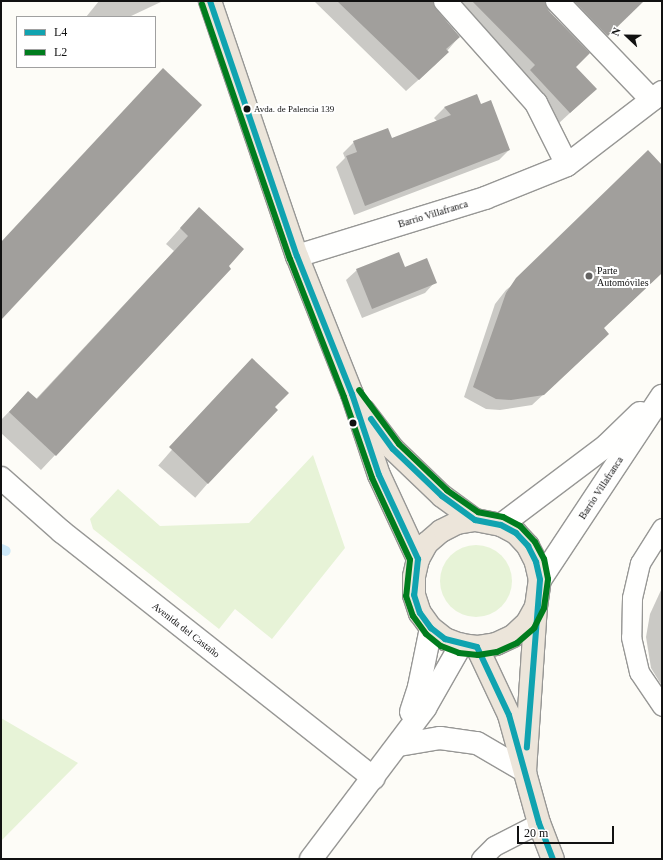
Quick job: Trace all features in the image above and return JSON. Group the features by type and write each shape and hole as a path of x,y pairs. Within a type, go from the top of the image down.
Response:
{"highway":[{"path":"210,1 297,256 352,394 379,475 418,559"},
{"path":"352,394 393,449 442,496 475,520"},
{"path":"525,771 536,607 540,580 536,562 528,546 516,533 500,525 475,520 457,523 441,531 428,543 418,559 414,577 414,595 420,613 431,628 445,639 469,646 496,644 513,636 527,623 536,607"},
{"path":"469,646 510,715 539,823 553,859"}],"street":[{"path":"445,1 536,103 567,166"},
{"name":"Barrio Villafranca","path":"297,256 485,198 567,166 657,96 557,1"},
{"name":"Barrio Villafranca","path":"500,525 607,445 662,392"},
{"name":"Barrio Villafranca","path":"540,580 662,396"},
{"name":"Avenida del Castaño","path":"1,478 62,532 374,778"},
{"path":"399,745 420,686 431,628"},
{"path":"311,859 399,745 469,646"},
{"path":"399,745 440,738 477,742 525,771"}],"lane":[{"path":"662,528 640,564 632,598 631,637 639,672 662,706"},
{"path":"481,859 494,846 539,823"}],"green space":[{"path":"313,455 345,548 272,639 235,609 219,629 93,529 90,519 118,489 160,526 249,523"},
{"path":"476,545 496,551 506,561 512,581 506,601 496,611 476,617 456,611 446,601 440,581 446,561 456,551"},
{"path":"1,718 78,763 1,841"}],"building":[{"path":"337,1 433,1 436,9 460,37 446,49 449,52 419,80"},
{"path":"472,1 545,1 548,10 590,53 576,67 597,89 570,113 530,70 535,65"},
{"path":"574,1 644,1 608,36"},
{"path":"163,68 202,105 1,320 1,242"},
{"path":"477,94 481,104 491,100 510,150 365,206 346,156 357,152 353,141 388,128 392,138 451,115 444,107"},
{"name":"Parte Automóviles","path":"648,150 662,165 662,273 604,328 609,334 544,395 511,400 496,399 473,387 506,293 516,278"},
{"path":"199,207 244,249 229,266 231,269 56,456 9,412 28,391 37,399 188,236 180,228"},
{"path":"399,252 405,267 427,258 437,283 372,309 356,269"},
{"path":"252,358 289,393 275,407 278,410 208,484 169,447"}],"waterway":[{"path":"1,549 6,551"}],"transit line":[{"name":"L4","path":"210,1 297,256 352,394 379,475 418,559 414,595 420,613 431,628 445,639 477,647 509,715 539,823 553,859"},
{"name":"L2","path":"202,4 290,259 344,397 372,478 410,560 406,596 413,616 426,634 441,646 459,653 478,655 497,652 517,643 534,628 544,608 548,579 544,559 535,542 520,526 503,517 478,512 447,490 399,444 359,390"},
{"name":"L4","path":"371,419 393,449 442,496 475,520 501,525 516,533 528,546 536,562 540,580 527,747"}],"place":[{"name":"Avda. de Palencia 139","path":"247,109"},
{"name":"Parte Automóviles","path":"589,276"}]}
